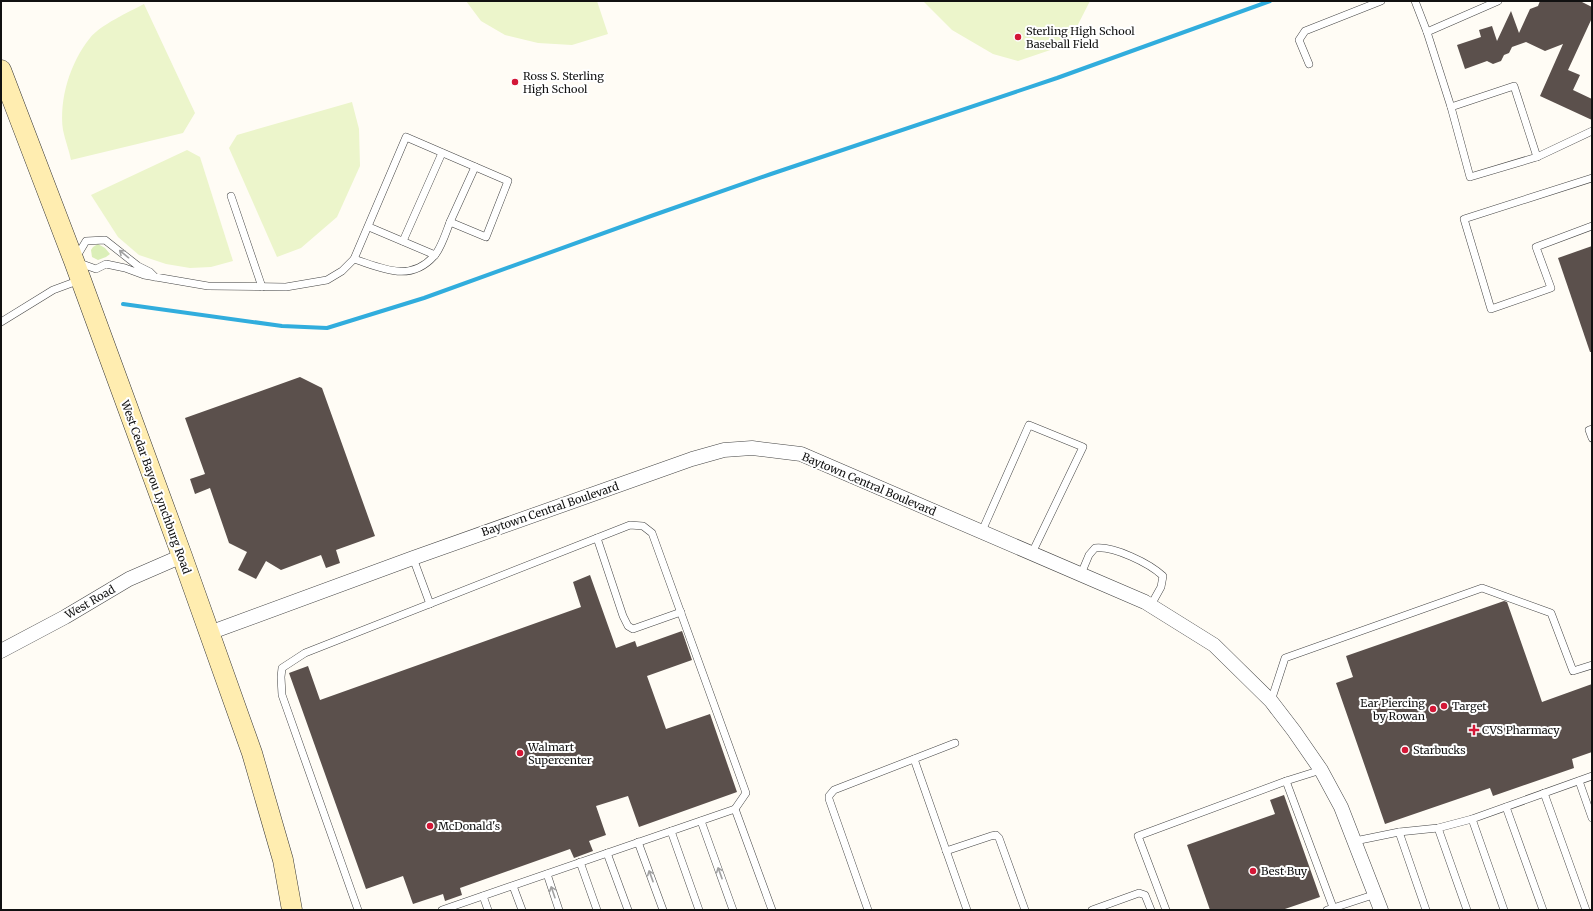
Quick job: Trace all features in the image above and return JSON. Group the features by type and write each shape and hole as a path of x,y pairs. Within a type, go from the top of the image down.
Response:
{"main road":[{"name":"West Cedar Bayou Lynchburg Road","path":"2,79 77,270 182,556 252,753 283,860 292,910"}],"street":[{"name":"Baytown Central Boulevard","path":"209,633 413,558 692,459 724,450 752,448 801,454 982,531 1151,606 1214,645 1271,701 1321,770 1341,807 1381,910"},
{"name":"West Road","path":"1,652 65,617 129,579 182,556"}],"lane":[{"path":"1309,64 1300,40 1305,31 1381,1"},
{"path":"1415,1 1452,107 1470,177 1537,157 1592,131"},
{"path":"1427,32 1498,1"},
{"path":"1452,107 1514,86 1537,157"},
{"path":"77,270 96,269 106,264 125,268 144,275 208,286 286,287 327,280 342,272 354,260 406,137 508,181 486,237 450,222"},
{"path":"403,241 442,152"},
{"path":"354,260 392,272 402,272 414,269 426,263 435,255 475,167"},
{"path":"1592,178 1464,219 1491,309 1551,288 1536,247 1592,226"},
{"path":"231,196 262,287"},
{"path":"369,226 435,255"},
{"path":"1,322 53,290 77,270 86,241 105,240 138,266 150,272 155,277"},
{"path":"982,531 1029,425 1083,447 1032,553"},
{"path":"1592,428 1589,430 1592,438"},
{"path":"358,910 282,695 282,668 305,653 630,525 643,526 652,533 746,793 736,809 483,896 451,909 442,910"},
{"path":"597,538 628,626 633,629 681,612"},
{"path":"1081,574 1096,548 1103,547 1115,550 1155,569 1163,576 1162,586 1151,606"},
{"path":"413,558 430,604"},
{"path":"1271,701 1285,658 1482,588 1551,613 1573,671 1592,665"},
{"path":"868,910 829,800 829,796 834,790 955,743"},
{"path":"914,760 967,910"},
{"path":"1166,910 1138,836 1286,781 1321,770"},
{"path":"1355,841 1399,832 1438,828 1472,819 1592,776"},
{"path":"1286,781 1331,909 1376,894"},
{"path":"1579,781 1592,818"},
{"path":"1544,793 1586,910"},
{"path":"1506,807 1543,910"},
{"path":"736,809 772,910"},
{"path":"1472,819 1504,910"},
{"path":"701,821 734,910"},
{"path":"1438,828 1467,910"},
{"path":"671,831 699,910"},
{"path":"1399,832 1426,910"},
{"path":"946,851 991,836 996,836 999,838 1025,910"},
{"path":"638,842 663,910"},
{"path":"607,853 628,910"},
{"path":"580,862 596,910"},
{"path":"547,874 559,910"},
{"path":"513,886 522,910"},
{"path":"1092,910 1139,893 1146,895 1151,910"},
{"path":"483,896 488,910"}],"green space":[{"path":"466,1 597,1 608,34 572,45 538,43 505,35 481,21"},
{"name":"Sterling High School Baseball Field","path":"923,1 1090,1 1068,44 1018,61 993,54 952,30"},
{"path":"144,4 195,113 183,133 71,160 63,130 62,118 68,82 77,59 90,38 101,28"},
{"path":"352,102 359,129 360,166 337,217 301,248 277,257 229,148 237,135"},
{"path":"187,150 200,157 233,261 211,267 190,268 166,264 139,255 118,237 91,195"},
{"path":"98,244 105,248 110,254 98,260 92,257 91,250"}],"building":[{"path":"1540,1 1580,1 1592,7 1592,18 1568,70 1580,75 1573,90 1592,99 1592,120 1540,96 1563,44 1545,51 1526,42 1512,47 1509,53 1504,55 1501,61 1493,64 1487,61 1465,69 1457,45 1481,37 1479,30 1492,26 1497,41 1511,11 1519,33 1530,9 1538,6"},
{"path":"1592,246 1592,352 1590,352 1558,258"},
{"path":"300,377 322,388 375,536 336,550 340,563 326,568 321,555 281,570 266,561 256,579 238,570 247,552 229,543 210,488 195,494 190,479 205,474 185,418"},
{"name":"Walmart Supercenter","path":"590,575 616,648 635,641 637,647 682,631 692,660 647,676 666,729 710,714 737,792 639,827 628,796 596,806 606,835 589,841 593,851 574,858 570,849 460,888 462,895 445,901 443,894 413,904 403,876 366,889 289,673 308,666 320,700 581,607 573,582"},
{"name":"Target","path":"1504,601 1507,602 1542,702 1592,684 1592,752 1572,759 1574,768 1493,796 1490,788 1385,824 1336,683 1353,677 1346,656"},
{"name":"Best Buy","path":"1284,795 1320,897 1282,910 1210,910 1187,845 1275,814 1270,800"}],"waterway":[{"path":"123,304 282,326 327,328 424,298 651,216 1057,78 1270,1"}],"place":[{"name":"Sterling High School Baseball Field","path":"1018,37"},
{"name":"Ross S. Sterling High School","path":"515,82"},
{"name":"Target","path":"1444,706"},
{"name":"Ear Piercing by Rowan","path":"1433,709"},
{"name":"CVS Pharmacy","path":"1474,730"},
{"name":"Starbucks","path":"1405,750"},
{"name":"Walmart Supercenter","path":"520,753"},
{"name":"McDonald's","path":"430,826"},
{"name":"Best Buy","path":"1253,871"}]}
